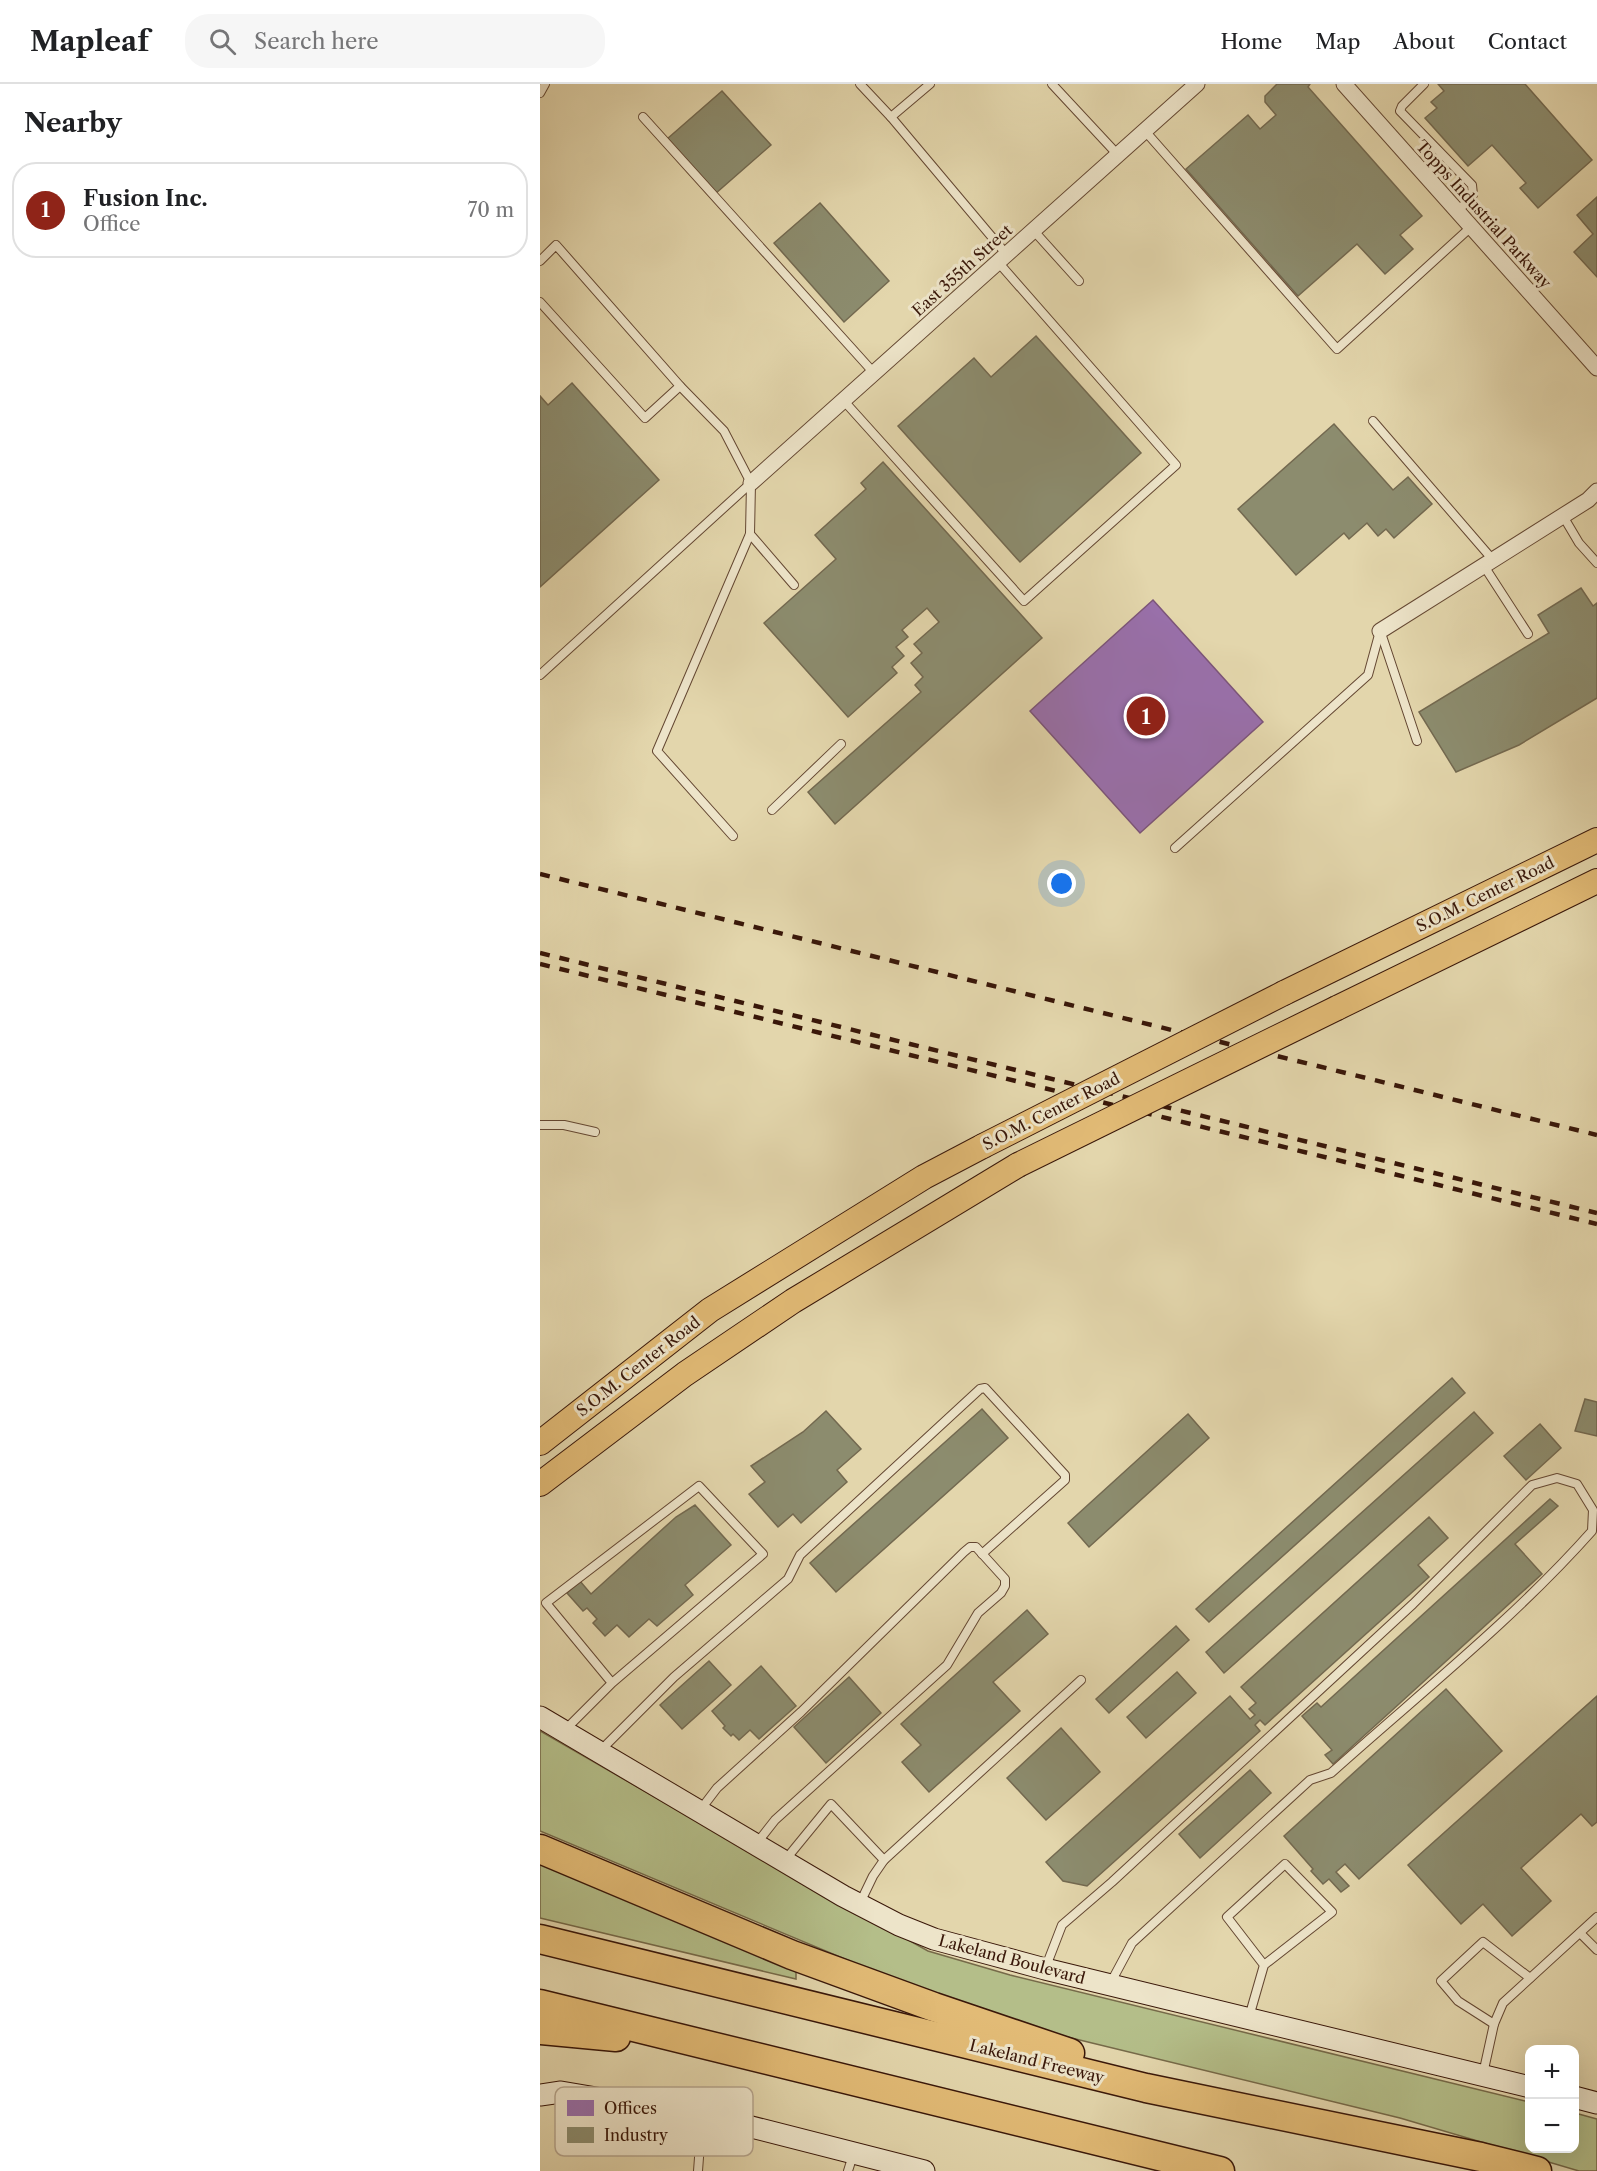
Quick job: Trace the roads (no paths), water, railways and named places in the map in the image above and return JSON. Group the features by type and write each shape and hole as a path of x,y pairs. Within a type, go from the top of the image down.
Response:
{"highway":[{"path":"540,1849 792,1954 934,2007 1059,2048 1146,2088"},
{"name":"Lakeland Freeway","path":"540,1939 1146,2088 1481,2157 1537,2171"},
{"path":"540,2004 1220,2171"},
{"path":"540,2030 712,2046"}],"main road":[{"name":"S.O.M. Center Road","path":"540,1443 710,1310 924,1177 1284,993 1597,840"},
{"name":"S.O.M. Center Road","path":"540,1484 685,1374 793,1301 1018,1165 1597,881"}],"street":[{"name":"East 355th Street","path":"752,483 1197,84"},
{"name":"Topps Industrial Parkway","path":"1344,84 1594,360"},
{"path":"1380,631 1597,493"},
{"name":"Lakeland Boulevard","path":"540,1717 843,1896 899,1925 934,1939 1045,1970 1525,2086"},
{"path":"540,2095 555,2093"},
{"path":"1579,2098 1597,2103"},
{"path":"753,2132 851,2162 924,2171"}],"lane":[{"path":"540,93 545,84"},
{"path":"844,400 1024,601 1176,465 1002,259 891,117 860,84"},
{"path":"891,117 930,84"},
{"path":"1052,84 1118,155"},
{"path":"1424,84 1402,106 1400,111 1472,185 1473,195 1458,211"},
{"path":"643,117 874,373"},
{"path":"1145,131 1337,349 1471,226"},
{"path":"1034,231 1079,281"},
{"path":"540,261 556,245 680,386 724,431 752,483 750,534 657,751 733,836"},
{"path":"540,302 645,418 680,386"},
{"path":"1373,421 1489,563 1528,634"},
{"path":"540,675 752,483"},
{"path":"1563,516 1578,543 1597,563"},
{"path":"750,534 794,585"},
{"path":"1380,631 1417,741"},
{"path":"1175,848 1368,675 1380,631"},
{"path":"772,810 841,744"},
{"path":"540,1125 564,1125 596,1132"},
{"path":"599,1752 674,1677 788,1579 800,1555 980,1389 985,1388 1065,1475 1065,1480 982,1554"},
{"path":"1045,1970 1062,1925 1112,1882 1413,1604 1532,1485 1557,1478 1577,1484 1593,1510 1592,1531 1567,1559 1534,1593 1331,1773 1310,1780 1132,1943 1109,1985"},
{"path":"564,1731 612,1683 763,1554 699,1486 546,1604 612,1683"},
{"path":"699,1811 717,1788 801,1712 964,1552 970,1547 976,1547 1005,1579 1005,1587 1001,1593 978,1613 946,1665 775,1820 756,1845"},
{"path":"860,1904 873,1876 884,1860 1082,1680"},
{"path":"784,1861 831,1804 884,1860"},
{"path":"1248,2019 1264,1965 1332,1912 1285,1864 1227,1917 1264,1965"},
{"path":"1483,2075 1494,2024 1503,2003 1597,1917"},
{"path":"1580,1933 1597,1950"},
{"path":"1494,2024 1458,2001 1441,1981 1483,1942 1530,1978"},
{"path":"698,2171 699,2156"}],"railway":[{"path":"540,874 1597,1135"},
{"path":"540,953 1597,1213"},
{"path":"540,964 1597,1224"}],"place":[{"name":"Fusion Inc.","path":"1146,716"}]}
